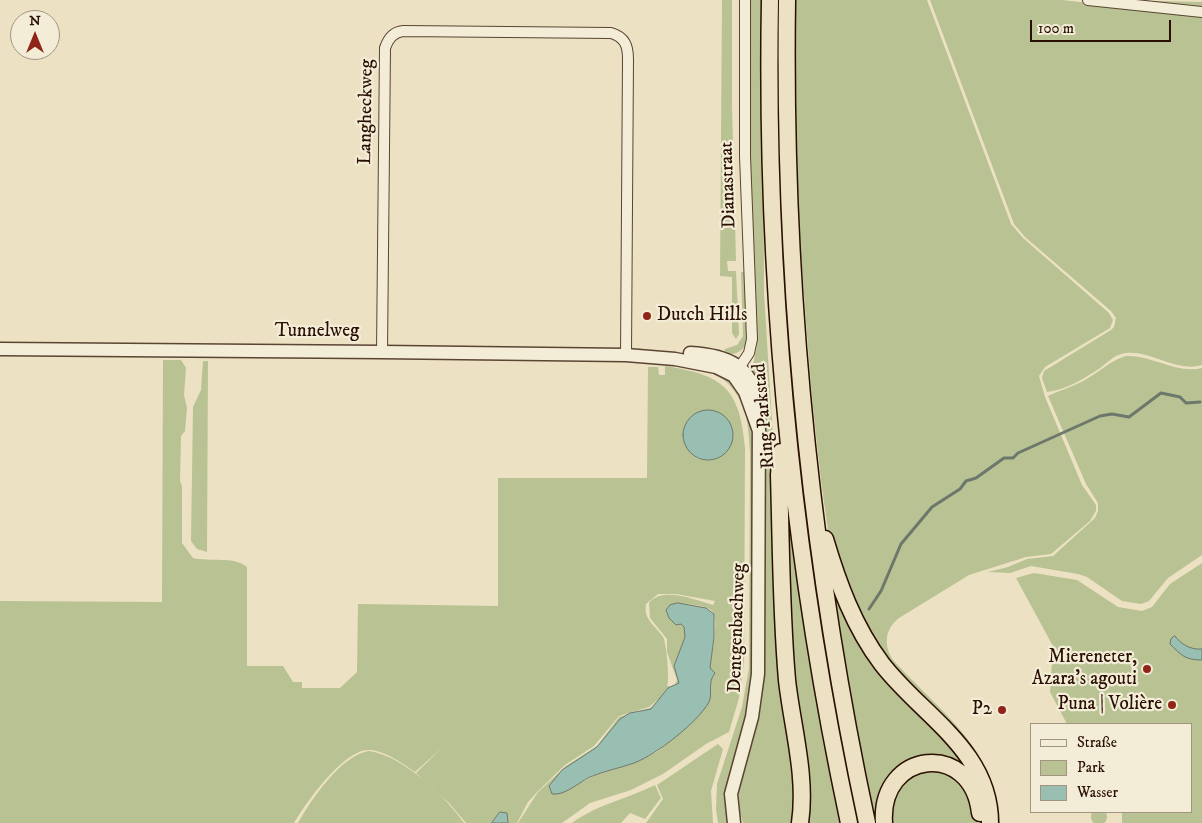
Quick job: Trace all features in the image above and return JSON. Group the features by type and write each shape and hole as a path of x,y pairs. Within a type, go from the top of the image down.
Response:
{"highway":[{"name":"Ring Parkstad","path":"770,0 770,193 775,292 784,405 802,561 826,712 849,823"},
{"name":"Ring Parkstad","path":"788,0 786,111 793,282 811,491 840,686 867,823"},
{"path":"784,405 779,475 781,555 787,679 800,776 800,823"},
{"path":"811,491 834,568 855,620 871,648 893,677 952,734 974,761 986,789 990,823"},
{"path":"884,823 884,806 892,783 912,767 933,763 952,767 965,776 976,795 980,823"}],"street":[{"name":"Dianastraat","path":"737,371 749,353 752,339 744,156 744,0"},
{"path":"1088,0 1202,12"},
{"name":"Langheckweg","path":"382,352 385,48 388,41 397,32 403,31 611,33 622,38 626,44 628,59 630,356"},
{"name":"Tunnelweg","path":"0,349 194,355 382,352 630,356 644,352 699,354 732,361 737,371"},
{"name":"Dentgenbachweg","path":"734,823 731,794 752,716 758,674 758,397 748,376 737,371"}],"green space":[{"path":"722,0 732,0 732,107 736,261 727,261 728,271 736,271 739,334 736,339 732,333 732,277 720,276"},
{"path":"749,0 763,0 764,293 797,823 743,823 739,809 739,791 758,714 752,372 757,343 750,189"},
{"path":"774,0 782,0 785,257 863,823 854,823 807,559 780,294"},
{"path":"793,0 927,0 1011,224 1023,238 1109,313 1113,320 1110,328 1045,367 1039,376 1045,397 1082,485 1096,505 1096,511 1090,521 1051,554 1026,557 969,575 899,618 888,632 888,649 893,660 946,714 977,753 989,774 997,797 1000,823 994,823 991,794 874,646 830,545 812,399 793,152"},
{"path":"930,0 1062,0 1202,16 1202,365 1183,366 1145,355 1126,353 1115,357 1074,383 1061,389 1047,392 1042,378 1044,371 1111,330 1114,327 1116,318 1111,311 1025,237 1014,224"},
{"path":"1111,0 1202,2 1202,9"},
{"path":"741,272 744,272 748,332 744,347 740,351 732,354 723,354 725,349 737,345 743,336"},
{"path":"1126,356 1145,358 1183,369 1202,368 1202,555 1168,578 1149,601 1141,604 1122,601 1087,577 1078,574 1031,566 1010,573 988,572 1008,567 1027,559 1053,556 1095,518 1098,511 1098,503 1086,484 1048,396 1090,377 1115,360"},
{"path":"163,360 181,360 186,368 184,395 187,408 185,431 181,436 182,543 193,558 229,560 247,567 247,666 283,666 293,682 302,682 302,688 340,688 357,672 358,604 498,606 498,478 647,478 648,367 658,367 659,375 665,375 665,366 702,374 715,380 733,398 739,412 745,448 744,662 739,698 729,732 706,744 663,774 631,790 590,803 562,823 518,823 538,792 566,766 597,746 619,717 627,715 620,719 597,747 562,770 549,786 552,794 558,794 596,775 636,762 657,752 690,723 709,701 711,681 715,673 710,668 715,629 712,611 701,606 678,603 670,605 666,610 669,618 676,625 681,624 684,627 685,637 674,666 679,683 675,685 677,680 667,652 667,639 650,618 649,603 662,595 680,596 713,605 715,601 676,594 658,594 646,604 646,614 650,622 664,640 668,669 667,686 672,686 649,707 619,716 594,746 565,765 538,791 528,802 517,823 508,823 507,813 500,812 492,823 466,823 450,804 416,773 444,746 415,772 394,758 382,753 370,750 360,751 349,757 327,778 294,823 0,823 0,601 162,602","holes":["703,411 726,418 732,432 730,445 721,456 714,459 699,459 689,451 686,445 685,432 688,420"]},
{"path":"203,361 208,361 207,552 197,549 191,541 193,407 201,390"},
{"path":"717,374 723,374 738,388 751,426 753,441 752,667 745,720 726,789 727,823 718,823 716,809 717,784 742,707 749,668 750,453 747,419 744,409 735,391"},
{"path":"785,526 790,527 798,566 843,823 802,823"},
{"path":"1202,563 1202,823 1122,823 1122,813 1192,813 1192,723 1066,723 1050,692 1053,646 1016,578 1034,573 1077,580 1118,607 1142,611 1152,607 1170,584"},
{"path":"831,570 852,621 945,734 974,783 913,763 880,823 873,823 832,606"},
{"path":"718,744 723,749 711,791 713,823 646,823 663,799 657,785"},
{"path":"369,751 382,754 409,769 435,790 464,823 298,823 319,791 338,769 358,754"},
{"path":"922,768 956,774 976,811 977,823 887,823 890,795"},
{"path":"655,785 661,798 645,819 630,813 621,823 572,823 602,806"},
{"path":"1093,813 1106,814 1106,820 1102,824 1096,824 1091,817"}],"water":[{"path":"708,410 717,412 728,421 733,435 731,444 722,455 708,460 699,458 688,449 683,435 685,426 694,415"},
{"path":"678,603 706,608 714,614 714,637 710,668 715,673 711,680 709,702 704,710 676,737 643,759 590,777 562,793 552,794 549,786 562,770 597,747 620,719 630,713 651,709 668,688 679,683 674,666 685,637 684,627 681,624 676,625 669,618 666,610 670,605"},
{"path":"1175,636 1186,646 1202,649 1202,660 1187,658 1177,651 1170,644 1171,639"},
{"path":"500,812 507,813 508,823 492,823"}],"waterway":[{"path":"869,609 881,591 901,544 932,507 960,489 966,481 976,478 1004,458 1013,458 1018,453 1100,416 1112,414 1129,417 1161,393 1180,397 1186,403 1200,402"}],"place":[{"name":"Dutch Hills","path":"647,316"},
{"name":"Miereneter, Azara's agouti","path":"1147,669"},
{"name":"Puna | Volière","path":"1172,705"},
{"name":"P2","path":"1002,710"}]}
